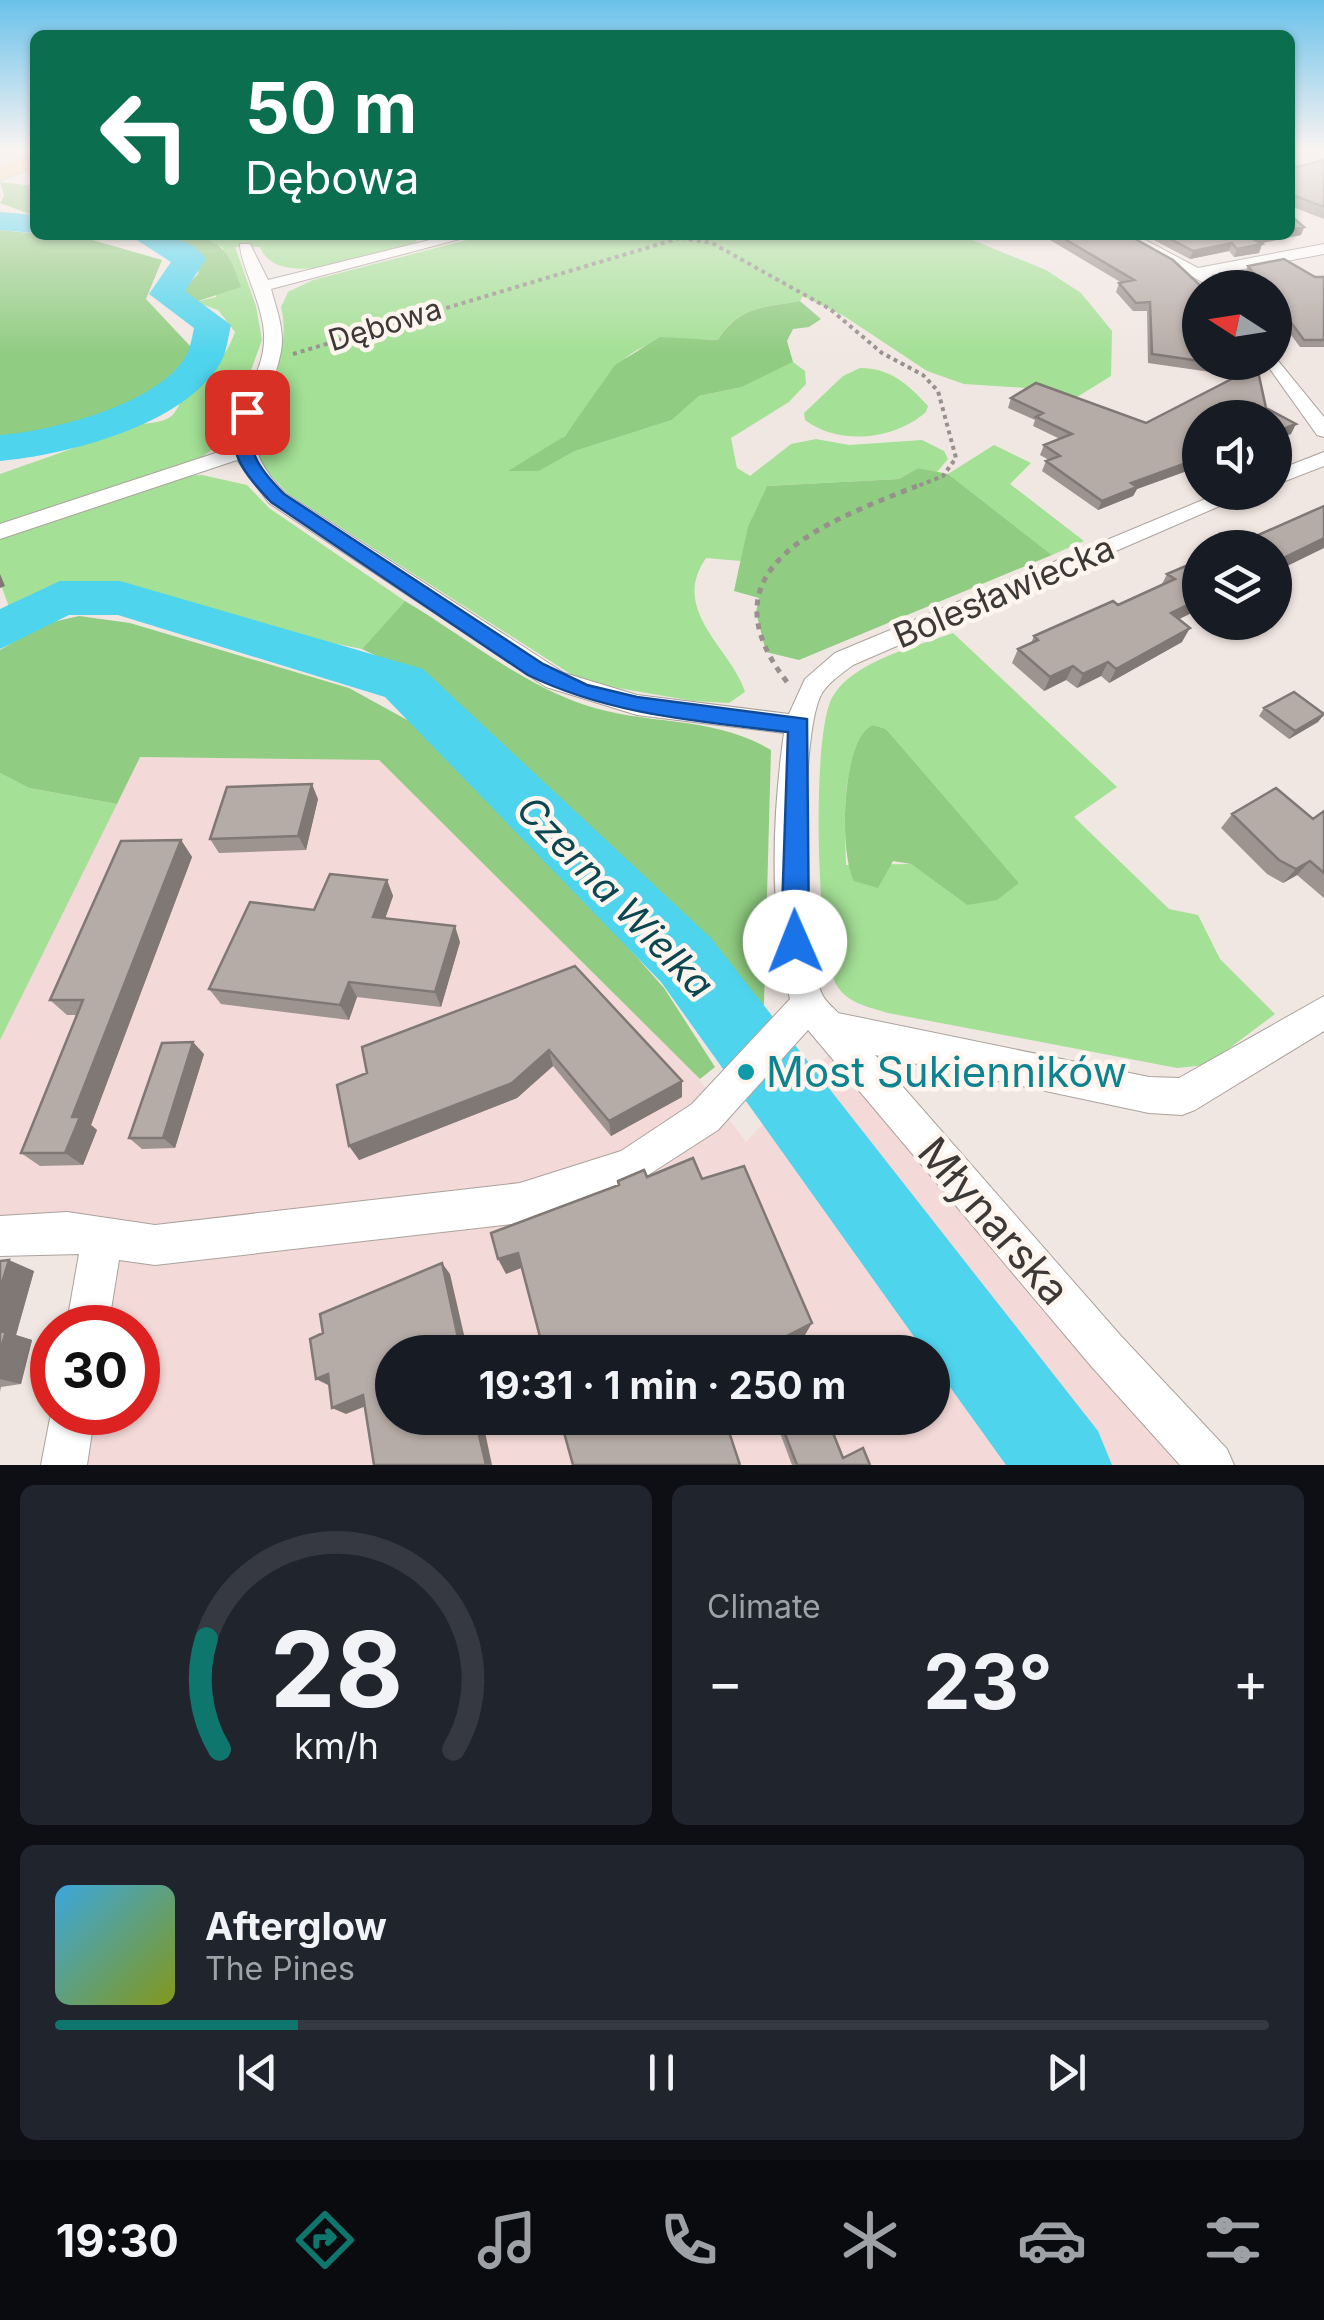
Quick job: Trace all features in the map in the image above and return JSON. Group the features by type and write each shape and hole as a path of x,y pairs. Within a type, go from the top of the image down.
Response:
{"street":[{"path":"262,286 448,240"},
{"path":"1135,240 1193,270"},
{"path":"245,246 262,286 272,327 268,363 243,422 242,450 262,484 296,513 555,680 637,705 799,725"},
{"path":"1215,270 1324,249"},
{"path":"1287,380 1324,431"},
{"path":"0,532 242,450"},
{"path":"1292,472 1324,458"},
{"name":"Bolesławiecka","path":"799,725 808,694 829,669 844,659 1199,510"},
{"name":"Młynarska","path":"799,725 795,942 807,1020 1211,1465"},
{"path":"0,1236 48,1231 130,1243 176,1244 520,1203 631,1166 705,1117 807,1020 1149,1095 1182,1097 1324,1012"},
{"path":"91,1305 102,1237"},
{"path":"64,1465 69,1435"}],"path":[{"name":"Dębowa","path":"268,363 674,240"},
{"path":"690,240 720,247 830,309 882,353 923,375 938,392 945,412 956,458 942,476 796,541 770,569 756,610 757,634 775,670 808,694"}],"shaded area":[{"path":"140,757 379,760 693,1071 746,1142 839,1044 1039,1307 1192,1465 64,1465 69,1435 160,1435 160,1305 91,1305 102,1237 0,1237 0,1040"}],"green space":[{"path":"0,230 30,233 30,240 92,240 162,260 146,299 191,347 191,354 174,374 154,391 106,417 52,433 0,439"},
{"path":"173,240 209,240 216,244 230,259 241,287 195,302 185,297 185,288 198,274 200,257"},
{"path":"205,240 417,240 414,245 355,261 307,269 286,267 270,260 260,247 235,247 256,306 262,340 226,439 198,460 0,527 0,474 170,417 190,389 216,364 235,332 218,310 195,302 216,297 223,248"},
{"path":"467,240 972,240 1046,270 1081,293 1112,331 1111,376 1064,405 1026,388 964,384 927,371 844,316 803,296 800,301 743,315 718,340 660,342 626,358 563,438 510,470 539,471 575,451 672,420 699,396 742,387 793,362 805,371 806,384 789,402 731,438 737,468 750,476 791,444 816,439 849,445 922,440 944,451 948,459 937,472 918,468 899,479 767,486 748,526 741,561 706,558 697,577 695,595 707,629 745,692 729,703 693,701 583,682 287,493 253,455 255,436 282,345 281,307 288,292 313,280"},
{"path":"800,301 821,319 809,327 793,329 787,341 793,362 742,387 699,396 672,420 575,451 539,471 508,471 565,436 615,365 660,337 718,340 743,315"},
{"path":"860,368 898,379 928,406 926,412 898,429 866,436 834,434 805,420 804,413 843,376"},
{"path":"994,445 1031,463 1010,484 1084,541 1052,555 948,474"},
{"path":"918,468 948,474 1052,555 799,660 766,652 756,612 759,598 734,591 748,526 767,486 899,479"},
{"path":"202,475 247,485 269,508 405,601 362,649 282,633 98,582 43,593 10,610 0,582 0,537 187,476"},
{"path":"405,601 515,672 561,696 609,712 726,731 771,750 764,1005 742,998 660,907 529,777 404,669 362,649"},
{"path":"79,616 130,623 349,688 429,732 506,809 664,988 715,1067 700,1079 379,760 140,757 117,804 29,788 0,773 0,650 44,624"},
{"path":"953,633 1117,787 1074,817 1169,909 1198,915 1220,959 1275,1014 1207,1065 1177,1068 888,1013 846,996 836,984 824,928 819,839 821,750 833,696 871,664","holes":["873,725 886,729 1019,883 967,905 911,864 846,865 849,771 862,738"]},
{"path":"873,725 886,729 1019,883 997,900 967,905 911,864 893,861 878,888 854,881 846,847 849,773 862,735"},
{"path":"0,773 29,788 117,804 0,1040"}],"building":[{"path":"1066,240 1137,240 1184,270 1182,358 1152,354 1150,302 1136,303 1119,283 1134,280"},
{"path":"1172,240 1255,240 1262,244 1237,249 1232,243 1193,251"},
{"path":"1284,259 1315,277 1324,277 1324,340 1304,340 1292,324 1292,270 1251,270 1248,266"},
{"path":"1230,380 1260,380 1264,400 1191,400"},
{"path":"1036,383 1146,423 1182,404 1182,465 1131,483 1137,487 1102,501 1046,461 1060,456 1044,445 1072,434 1036,417 1043,413 1011,398"},
{"path":"1324,506 1324,538 1292,554 1292,530 1270,530"},
{"path":"1182,568 1182,608 1171,613 1182,622 1182,632 1116,669 1108,662 1083,674 1073,666 1050,677 1018,649 1038,640 1034,636 1175,579 1167,574"},
{"path":"1294,692 1324,714 1295,731 1264,708"},
{"path":"312,784 298,836 210,839 227,787"},
{"path":"1276,788 1313,819 1324,811 1324,873 1310,861 1296,869 1279,860 1232,814"},
{"path":"181,840 72,1117 80,1117 65,1153 21,1153 83,1000 50,1000 121,841"},
{"path":"330,874 387,880 373,917 455,926 435,992 349,982 340,1005 209,989 250,902 314,910"},
{"path":"575,966 682,1081 609,1121 549,1050 512,1083 349,1146 337,1085 367,1073 362,1047"},
{"path":"193,1042 163,1138 129,1138 162,1043"},
{"path":"693,1158 702,1179 744,1166 812,1323 789,1335 540,1335 518,1253 498,1259 491,1233 619,1185 618,1181 644,1170 647,1177"},
{"path":"9,1260 0,1289 0,1261"},
{"path":"442,1263 457,1335 375,1335 375,1435 479,1435 486,1465 374,1465 363,1395 332,1408 328,1374 316,1379 310,1339 323,1333 320,1314"},
{"path":"565,1435 730,1435 740,1465 573,1465"},
{"path":"785,1435 834,1435 843,1458 863,1448 870,1465 797,1465"}],"waterway":[{"name":"Czerna Wielka","path":"0,221 30,224"},
{"name":"Czerna Wielka","path":"0,448 49,441 110,422 166,395 188,379 202,362 213,325 166,294 190,259 154,240"},
{"name":"Czerna Wielka","path":"0,631 60,598 120,598 404,683 686,960 1064,1465"}],"place":[{"name":"Most Sukienników","path":"746,1072"}],"route":[{"path":"247,412 241,430 246,462 277,498 535,669 582,691 637,705 799,725 795,942"}]}
